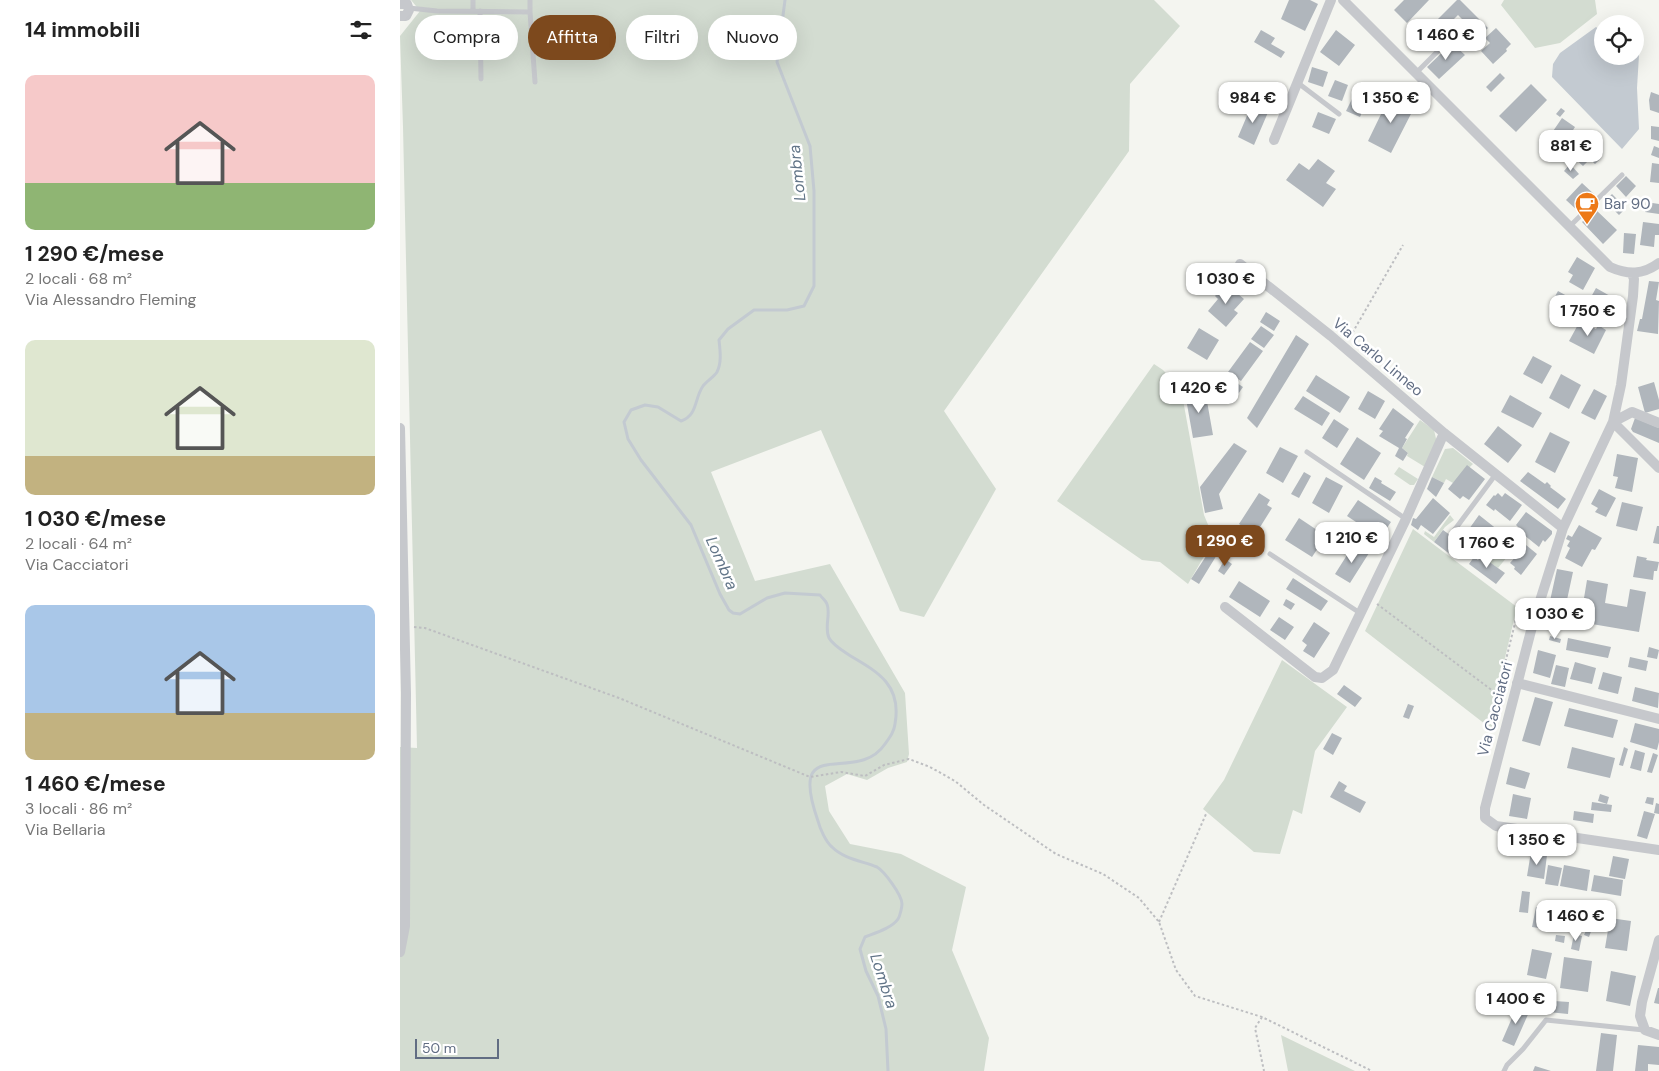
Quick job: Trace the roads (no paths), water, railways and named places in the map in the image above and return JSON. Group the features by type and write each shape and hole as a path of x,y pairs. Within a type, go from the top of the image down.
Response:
{"street":[{"path":"1274,140 1331,0"},
{"path":"1343,0 1610,267 1632,274 1643,272 1659,263"},
{"name":"Via Carlo Linneo","path":"1240,264 1344,348 1444,433 1563,528"},
{"name":"Via Cacciatori","path":"1632,274 1634,278 1633,296 1621,385 1613,422 1563,528 1535,618 1484,808 1485,818 1496,826 1659,850"},
{"path":"1659,423 1632,412 1613,422 1659,468"},
{"path":"400,428 404,625 405,926 400,952"},
{"path":"1225,606 1316,677 1322,678 1333,670 1406,519 1444,433"},
{"path":"1517,683 1659,719"},
{"path":"1659,940 1640,1016 1644,1030 1659,1036"}],"lane":[{"path":"473,0 473,11"},
{"path":"530,0 535,82"},
{"path":"402,10 530,12"},
{"path":"480,11 480,79"},
{"path":"1416,73 1450,38"},
{"path":"1298,83 1339,114"},
{"path":"1569,228 1622,175"},
{"path":"1307,452 1406,519"},
{"path":"1453,532 1496,474"},
{"path":"1270,554 1360,613"},
{"path":"1504,1071 1546,1020 1644,1030"}],"waterway":[{"name":"Lombra","path":"785,0 777,62 810,146 814,191 814,286 804,306 787,310 754,310 728,329 719,340 719,368 714,376 703,386 693,411 686,418 681,421 658,407 645,405 631,410 624,422 628,439 641,460 691,525 720,594 729,610 740,614 767,598 785,593 820,595 828,608 827,629 831,641 886,681 895,699 895,724 893,732 885,744 872,756 858,761 829,764 817,768 811,777 811,793 820,828 825,839 842,854 880,869 892,884 901,900 902,907 898,919 888,928 865,937 860,949 866,971 878,996 886,1029 888,1071"}],"place":[{"name":"Bar 90","path":"1587,225"}]}
